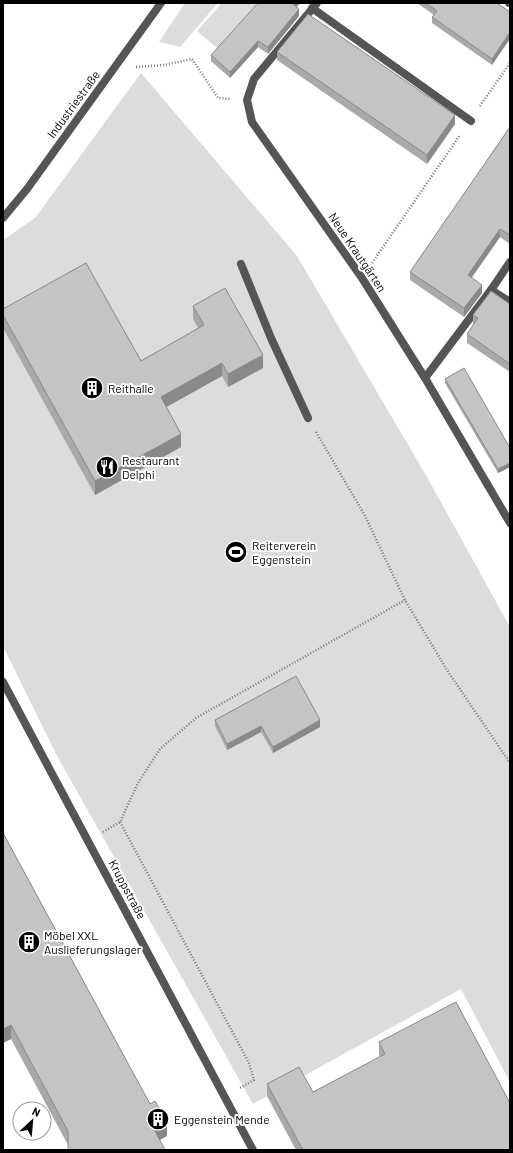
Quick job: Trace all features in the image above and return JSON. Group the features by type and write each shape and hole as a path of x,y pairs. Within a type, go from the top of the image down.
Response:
{"street":[{"name":"Industriestraße","path":"3,218 28,189 161,3"},
{"path":"247,100 254,78 314,5 470,121"},
{"name":"Neue Krautgärten","path":"247,100 252,122 362,278 425,378 510,523"},
{"path":"425,378 491,290 510,262"},
{"path":"240,264 271,338 308,418"},
{"path":"491,290 510,302"},
{"name":"Kruppstraße","path":"3,682 253,1150"}],"path":[{"path":"114,69 164,65 192,58 218,98 247,100"},
{"path":"362,278 510,63"},
{"path":"308,418 364,514 406,600 447,670 510,763"},
{"path":"88,842 120,822 138,783 160,749 196,718 406,600"},
{"path":"120,822 249,1063 254,1080 225,1097"}],"shaded area":[{"path":"185,3 218,3 180,47 159,42"},
{"path":"222,3 267,3 223,53 197,31"},
{"name":"Reiterverein Eggenstein","path":"141,73 297,256 427,477 510,627 510,1082 461,989 253,1104 56,754 3,646 3,240 35,218"}],"building":[{"path":"258,3 294,3 293,4 299,9 268,47 258,41 230,72 211,55"},
{"path":"426,3 497,3 510,12 510,32 492,59 432,17 437,11"},
{"path":"308,14 455,115 427,155 277,52"},
{"path":"510,127 510,235 500,229 468,275 482,285 464,308 410,272"},
{"name":"Reithalle","path":"86,263 141,361 204,325 193,306 225,288 263,355 228,374 222,363 161,397 181,434 95,481 3,315 3,309"},
{"path":"491,291 510,304 510,364 467,334 478,318 473,315"},
{"path":"464,368 510,448 510,463 498,469 445,379"},
{"path":"296,676 320,720 273,747 261,726 227,744 215,720"},
{"name":"Möbel XXL Auslieferungslager","path":"3,833 150,1104 155,1101 167,1122 154,1129 165,1150 68,1150 68,1131 52,1101 11,1025 3,1029"},
{"path":"456,1002 510,1103 510,1150 303,1150 267,1084 299,1067 313,1092 385,1054 379,1042"}],"place":[{"name":"Reithalle","path":"92,388"},
{"name":"Restaurant Delphi","path":"107,467"},
{"name":"Reiterverein Eggenstein","path":"236,552"},
{"name":"Möbel XXL Auslieferungslager","path":"29,942"},
{"name":"Eggenstein Mende","path":"158,1119"}]}
